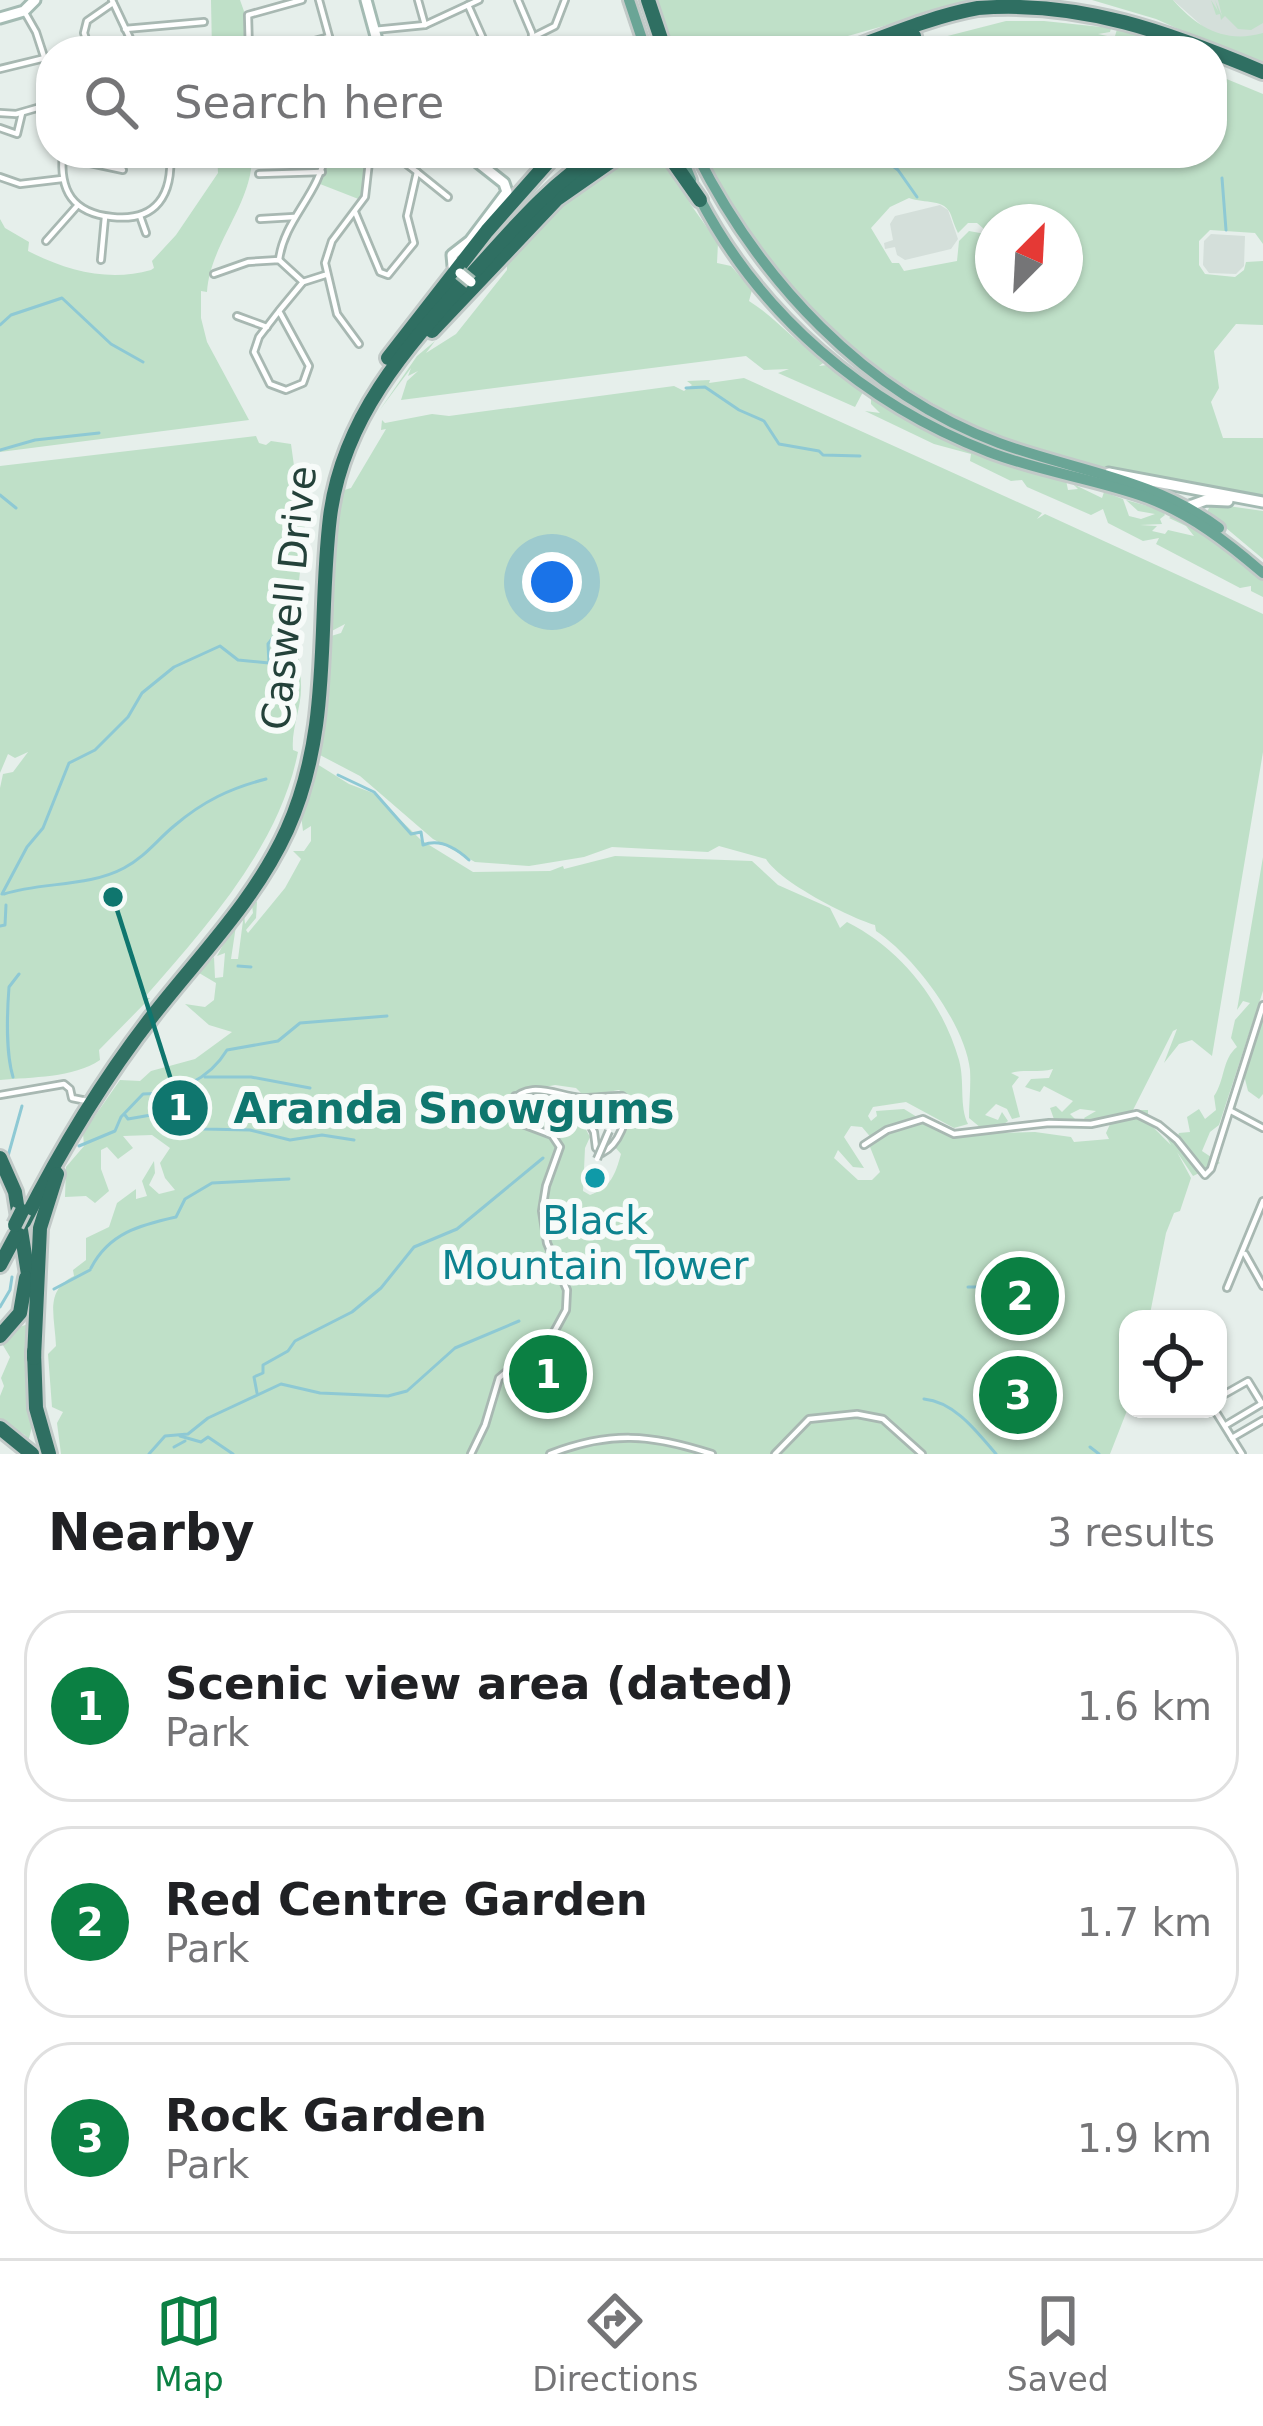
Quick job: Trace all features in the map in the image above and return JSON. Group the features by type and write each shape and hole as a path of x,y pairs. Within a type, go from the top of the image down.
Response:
{"highway":[{"path":"646,0 657,36"},
{"path":"898,36 991,6 1070,4 1131,17 1174,36"},
{"path":"895,36 990,14 1054,10 1116,20 1156,36"},
{"path":"903,36 908,33"},
{"path":"1227,60 1263,76"},
{"path":"1227,64 1263,76"},
{"path":"361,402 428,304 542,168"},
{"path":"478,251 524,202 566,168"},
{"path":"361,402 400,347 566,168"},
{"path":"327,569 334,490 367,404 411,343 584,168"},
{"path":"504,251 563,187 597,168"},
{"path":"678,168 700,200"},
{"path":"423,338 458,308 563,187"},
{"path":"327,569 337,494 351,450 377,398 423,338 471,287 458,270"},
{"name":"Caswell Drive","path":"114,1070 252,893 289,825 316,738 325,501 338,454 361,402"},
{"name":"Caswell Drive","path":"321,624 327,569"},
{"name":"Caswell Drive","path":"19,1223 80,1100 232,909 266,856 306,749 321,650"},
{"path":"0,1251 114,1070"},
{"path":"34,1358 44,1212 58,1174 114,1070"},
{"path":"0,1158 15,1192 32,1306 36,1408 49,1454"},
{"path":"0,1265 19,1223"},
{"path":"0,1336 23,1305 25,1255"},
{"path":"0,1428 32,1454"}],"main road":[{"path":"629,0 641,36"},
{"path":"686,168 700,200 752,281 832,361 885,398 991,452 1162,504 1207,524"},
{"path":"704,168 757,256 838,343 893,386 996,442 1134,481 1187,507 1263,569"},
{"path":"1066,475 1115,484 1187,507"}],"street":[{"path":"0,18 24,11 35,0"},
{"path":"249,36 248,16 302,0"},
{"path":"320,0 329,36"},
{"path":"366,0 376,36"},
{"path":"418,0 424,25"},
{"path":"374,30 424,25 479,0"},
{"path":"518,0 533,36"},
{"path":"535,36 555,26 566,0"},
{"path":"85,36 87,21 112,2 128,36"},
{"path":"468,5 482,36"},
{"path":"24,11 36,38"},
{"path":"125,29 204,22"},
{"path":"0,69 36,60"},
{"path":"0,113 36,109"},
{"path":"0,128 17,134 22,113"},
{"path":"62,168 62,178 77,206 105,217 140,216 153,210 167,192 169,168"},
{"path":"115,168 123,170"},
{"path":"279,260 294,217 323,168"},
{"path":"359,344 341,322 325,275 328,248 356,212 367,190 369,168"},
{"path":"412,168 448,197"},
{"path":"485,168 504,183 507,192 470,241 452,255 458,270 477,282 504,251"},
{"path":"458,270 542,168"},
{"path":"260,174 322,172"},
{"path":"356,212 380,272 388,274 414,243 407,216 417,172"},
{"path":"0,177 20,184 62,178"},
{"path":"46,242 77,206"},
{"path":"140,216 146,233"},
{"path":"101,260 105,217"},
{"path":"260,219 294,217"},
{"path":"214,274 242,263 279,260 303,282"},
{"path":"279,311 309,366 298,388 275,388 256,360 256,342 279,311 303,282 325,275"},
{"path":"237,316 267,327"},
{"path":"1103,472 1263,504"},
{"path":"1187,507 1196,494 1215,496"},
{"path":"1207,524 1202,507 1215,496"},
{"path":"864,1145 887,1130 923,1119 954,1134 1048,1123 1091,1124 1137,1114 1177,1140 1205,1175 1211,1169 1263,1005"},
{"path":"0,1095 65,1084 80,1100"},
{"path":"471,1454 499,1378 554,1332 567,1304 565,1282 544,1233 542,1211 560,1147 552,1135 510,1117 508,1105 515,1096 534,1089 583,1098 622,1096 627,1100 627,1113 611,1148 602,1153 586,1116 515,1096"},
{"path":"532,1101 538,1095 534,1089"},
{"path":"1229,1110 1263,1128"},
{"path":"597,1160 613,1122"},
{"path":"1227,1288 1263,1202"},
{"path":"1244,1252 1263,1286"},
{"path":"1224,1426 1262,1403 1248,1381 1227,1393"},
{"path":"775,1454 809,1419 857,1414 883,1419 922,1454"},
{"path":"1219,1418 1242,1454"},
{"path":"1232,1438 1263,1420"},
{"path":"550,1454 607,1436 673,1442 712,1454"}],"shaded area":[{"path":"1173,0 1263,0 1263,57 1240,40 1209,32"},
{"path":"940,205 948,210 958,239 951,249 905,260 895,247 885,249 884,243 893,240 890,224 895,216"},
{"path":"1211,234 1245,236 1244,266 1236,274 1209,273 1203,265 1204,241"}],"green space":[{"path":"211,0 240,0 246,36 212,36"},
{"path":"651,0 977,0 848,36 662,36"},
{"path":"1092,0 1173,0 1212,31 1236,36 1263,33 1263,67 1227,51 1227,36 1194,36"},
{"path":"1211,0 1222,16 1218,0 1263,0 1263,23 1251,30 1238,29 1225,16 1221,20 1216,15"},
{"path":"1006,21 1111,28 1098,34 1107,36 948,36"},
{"path":"1118,26 1145,36 1115,36"},
{"path":"1227,79 1263,94 1263,244 1255,233 1210,230 1199,241 1199,265 1205,274 1235,277 1246,262 1263,261 1263,325 1236,324 1214,351 1219,388 1211,402 1223,438 1263,438 1263,498 1073,462 991,433 939,407 844,339 765,253 711,168 1227,168"},
{"path":"218,168 251,168 207,292 201,291 201,318 207,342 249,420 0,452 0,219 5,228 29,242 28,251 58,264 104,275 151,270 152,261 176,235"},
{"path":"325,168 366,168 361,200 320,184"},
{"path":"606,168 672,168 718,243 717,263 731,266 752,290 749,301 826,361 819,366 827,365 863,392 855,407 778,373 789,369 764,370 746,356 401,400 407,381 418,371 408,376 411,368 379,411 417,356 435,341 426,353 456,334 507,270 507,262 557,204"},
{"path":"744,378 1042,513 1037,519 1045,514 1263,614 1263,752 1212,1056 1192,1040 1179,1044 1164,1063 1177,1029 1173,1031 1133,1110 1148,1110 1148,1116 1138,1113 1088,1124 1084,1118 1096,1111 1080,1109 1070,1114 1078,1122 1055,1122 1050,1108 1056,1106 1062,1112 1073,1101 1044,1086 1040,1092 1025,1087 1031,1079 1049,1078 1053,1069 1021,1071 1011,1073 1019,1077 1012,1086 1020,1117 1012,1119 1007,1109 996,1104 985,1115 998,1120 1002,1112 1008,1121 1000,1127 981,1128 969,1118 970,1070 959,1032 921,974 875,925 800,888 766,859 719,846 708,852 612,847 529,866 475,862 433,839 360,776 318,754 328,637 341,633 345,624 328,633 341,491 351,488 386,429 381,430 382,420 449,416 674,386 684,391 692,385 687,381"},
{"path":"871,398 933,434 1018,468 1066,480 1068,490 1078,489 1073,484 1102,498 1104,492 1123,499 1129,516 1141,519 1155,514 1138,511 1126,500 1162,510 1162,524 1140,525 1157,526 1152,531 1194,536 1169,518 1175,514 1217,539 1263,578 1263,597 1251,591 1251,586 1240,588 1156,544 1159,538 1143,541 1108,523 1103,509 1091,515 1027,487 1022,480 1011,481 970,461 971,454 934,444 865,411 880,413"},
{"path":"256,436 266,445 271,441 291,444 295,473 306,470 296,619 301,693 293,750 298,752 275,821 237,884 144,998 150,998 99,1050 100,1060 65,1073 0,1080 0,788 3,774 13,772 28,752 15,758 8,754 0,773 0,466"},
{"path":"1210,506 1263,511 1263,559 1207,512"},
{"path":"317,764 373,793 421,840 473,872 550,871 615,856 752,861 778,885 830,908 840,928 847,922 902,962 930,998 952,1038 968,1124 954,1128 906,1102 873,1107 868,1116 871,1121 876,1111 904,1109 917,1117 903,1128 925,1120 949,1134 1035,1132 1071,1137 1074,1142 1109,1139 1106,1133 1111,1122 1139,1119 1171,1145 1165,1135 1176,1141 1179,1133 1190,1132 1187,1117 1199,1109 1205,1119 1216,1110 1214,1096 1237,1047 1231,1038 1235,1020 1250,1003 1243,1001 1237,1010 1263,857 1263,991 1219,1125 1210,1132 1202,1151 1220,1163 1193,1176 1177,1152 1191,1178 1180,1211 1174,1213 1166,1233 1151,1310 1119,1310 1119,1418 1124,1418 1110,1454 61,1454 57,1423 63,1412 52,1407 48,1354 56,1346 53,1315 58,1289 86,1260 86,1238 109,1227 117,1203 136,1189 136,1199 147,1196 142,1181 154,1161 149,1185 159,1194 175,1190 160,1163 170,1148 152,1135 123,1136 133,1148 118,1159 107,1147 101,1150 101,1169 109,1191 95,1203 86,1196 65,1197 66,1167 84,1146 83,1133 120,1080 140,1081 151,1071 195,1059 232,1032 209,1025 185,1004 205,1007 214,1000 216,983 194,970 207,953 204,967 214,957 215,978 223,977 225,953 217,956 237,919 231,959 238,959 244,913 245,924 253,913 251,898 257,902 256,918 248,933 285,888 301,859 293,851 304,851 311,841 311,826 303,831 301,815","holes":["555,1085 576,1088 584,1096 619,1090 634,1101 615,1147 621,1154 614,1174 590,1195 583,1191 590,1137 581,1120 520,1099 512,1103 516,1118 556,1133 554,1138 506,1116 507,1100 515,1093","851,1126 862,1127 873,1140 870,1147 880,1172 872,1180 858,1180 834,1158 838,1150 853,1167 864,1168 844,1137"]},
{"path":"1263,1015 1263,1094 1259,1099 1248,1091 1244,1075"},
{"path":"28,1324 33,1423 28,1442 25,1435 0,1420 0,1396 10,1357 1,1342 14,1329"}],"waterway":[{"path":"895,168 917,197"},
{"path":"1222,178 1226,230"},
{"path":"0,325 11,315 62,298 111,344 143,362"},
{"path":"686,388 705,387 764,421 779,444 823,455 860,456"},
{"path":"0,450 35,440 99,433"},
{"path":"0,495 16,508"},
{"path":"2,894 43,828 69,763 95,750 128,717 142,693 174,667 220,646 238,660 269,663 268,644 278,631 297,626"},
{"path":"338,775 374,792 411,834 421,832 423,845 448,845 469,860"},
{"path":"4,894 124,868 207,803 266,779"},
{"path":"0,926 5,925 6,905"},
{"path":"238,966 251,967"},
{"path":"13,1077 8,997 19,974"},
{"path":"79,1146 115,1131 121,1117 143,1094 191,1083 211,1070 227,1050 278,1041 300,1023 387,1016"},
{"path":"205,1077 251,1077 310,1088"},
{"path":"8,1156 22,1106"},
{"path":"125,1115 128,1119 174,1111 204,1129 250,1130 290,1140 322,1135 354,1140"},
{"path":"257,1393 254,1377 263,1373 263,1365 288,1351 295,1341 352,1312 381,1288 414,1247 457,1229 543,1158"},
{"path":"91,1268 116,1239 138,1227 176,1217 185,1199 212,1183 289,1179"},
{"path":"54,1289 90,1270"},
{"path":"0,1307 12,1277"},
{"path":"1012,1277 1030,1285"},
{"path":"968,1287 1041,1291"},
{"path":"149,1454 165,1436 188,1434 208,1418 281,1384 320,1393 388,1396 407,1391 455,1348 519,1321"},
{"path":"924,1399 955,1412 996,1454"},
{"path":"1018,1399 1023,1404"},
{"path":"180,1436 201,1442 208,1437 233,1454"},
{"path":"174,1447 185,1441"},
{"path":"1090,1447 1099,1454"}],"place":[{"name":"Aranda Snowgums","path":"113,897"},
{"name":"Black Mountain Tower","path":"595,1178"},
{"name":"Red Centre Garden","path":"1020,1296"},
{"name":"Scenic view area (dated)","path":"548,1374"},
{"name":"Rock Garden","path":"1018,1395"}]}
